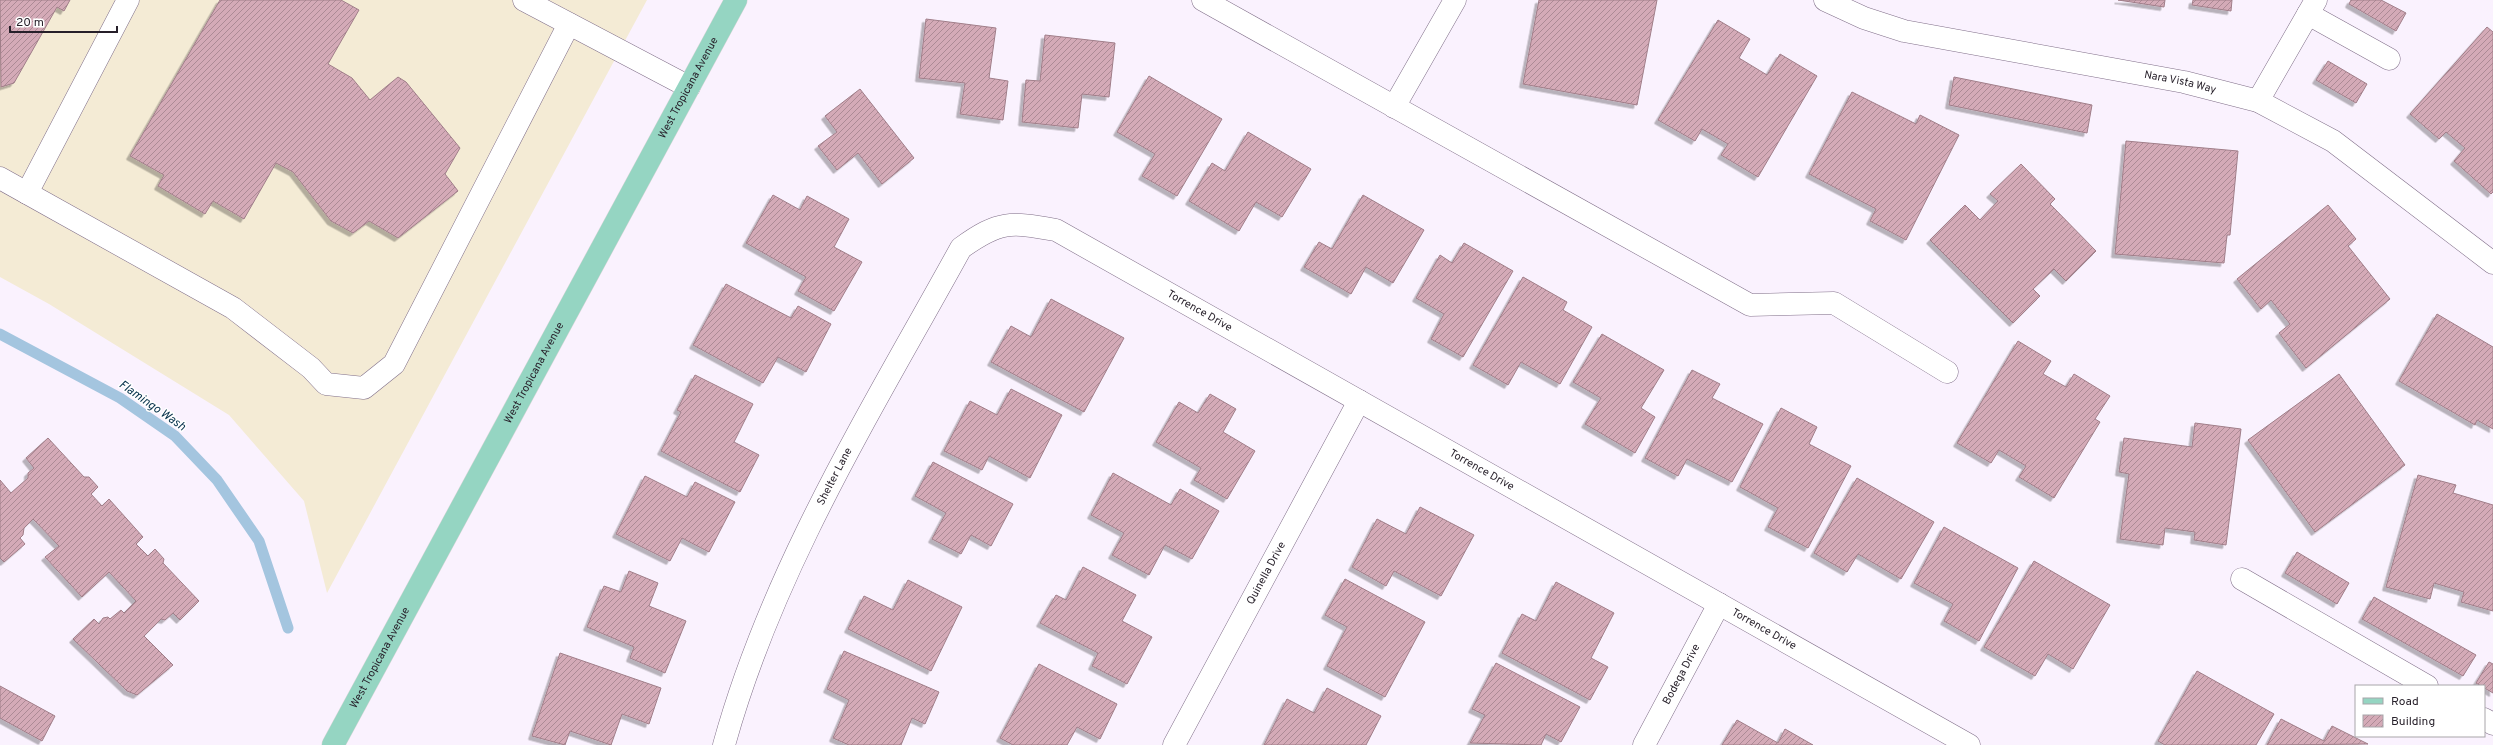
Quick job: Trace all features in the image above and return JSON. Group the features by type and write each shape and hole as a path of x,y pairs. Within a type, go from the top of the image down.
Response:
{"main road":[{"name":"West Tropicana Avenue","path":"333,745 736,0"}],"street":[{"path":"27,193 128,0"},
{"path":"524,0 689,87"},
{"path":"1203,0 1750,305 1834,303 1947,372"},
{"path":"1394,107 1455,0"},
{"name":"Nara Vista Way","path":"1829,1 1864,18 1904,31 2184,82 2258,101 2333,141 2493,263"},
{"path":"2258,101 2312,7 2389,59"},
{"path":"0,178 233,308 311,368 326,384 364,388 396,360 569,24"},
{"name":"Torrence Drive","path":"986,230 1018,223 1056,230 1969,745"},
{"name":"Shelter Lane","path":"724,745 764,626 822,500 962,248 986,230"},
{"name":"Quinella Drive","path":"1174,745 1359,401"},
{"path":"2242,579 2425,685"},
{"name":"Bodega Drive","path":"1644,745 1719,604"}],"shaded area":[{"path":"0,0 647,0 327,593 304,501 229,415 49,304 0,277"}],"building":[{"path":"0,0 70,0 64,11 57,7 14,83 1,87"},
{"path":"220,0 341,0 359,10 328,64 352,78 370,100 398,77 406,82 460,148 445,174 458,191 398,238 369,221 353,233 331,221 293,172 276,163 244,219 213,201 205,214 158,186 164,175 130,156"},
{"path":"1539,0 1657,0 1637,105 1523,84"},
{"path":"2118,0 2165,0 2164,7"},
{"path":"2193,0 2232,0 2231,11 2192,5"},
{"path":"2351,0 2381,0 2406,13 2396,31 2349,4"},
{"path":"926,19 996,28 989,78 1008,81 1003,120 960,114 965,83 919,78"},
{"path":"1718,20 1750,39 1739,58 1767,75 1780,54 1817,76 1758,177 1721,155 1728,144 1702,129 1695,141 1658,120"},
{"path":"2487,27 2493,32 2493,192 2491,194 2454,161 2465,148 2446,132 2439,139 2410,114"},
{"path":"1045,35 1115,43 1109,97 1082,94 1078,128 1022,122 1026,80 1040,81"},
{"path":"2328,61 2367,84 2356,103 2316,80"},
{"path":"1149,76 1222,119 1177,196 1142,176 1155,154 1117,132"},
{"path":"1954,77 2092,105 2087,133 1949,105"},
{"path":"860,89 914,158 882,184 858,153 837,170 818,146 837,132 825,116"},
{"path":"1852,92 1916,124 1920,115 1959,135 1906,240 1870,221 1876,209 1809,174"},
{"path":"1248,132 1311,169 1282,217 1256,202 1239,231 1189,201 1212,163 1225,171"},
{"path":"2126,141 2238,151 2230,235 2227,235 2224,263 2115,254"},
{"path":"2021,164 2055,199 2050,204 2096,251 2066,281 2054,269 2033,289 2040,296 2013,323 1930,240 1965,205 1980,220 1998,201 1990,194"},
{"path":"773,195 800,210 807,196 849,219 834,247 862,262 834,311 798,291 806,277 746,243"},
{"path":"1363,195 1424,230 1393,283 1366,267 1351,294 1304,267 1319,242 1332,249"},
{"path":"2328,205 2356,239 2348,246 2390,299 2306,368 2279,333 2290,324 2271,300 2261,309 2237,279"},
{"path":"1464,243 1513,271 1463,357 1431,339 1444,314 1416,298 1440,255 1452,263"},
{"path":"1523,277 1567,302 1563,310 1592,327 1560,384 1521,362 1508,385 1473,365"},
{"path":"726,284 791,318 798,306 831,324 806,372 778,357 763,383 693,345"},
{"path":"1051,299 1124,338 1084,412 991,362 1011,326 1031,337"},
{"path":"2437,314 2493,347 2493,429 2477,420 2475,425 2399,381"},
{"path":"1602,334 1664,370 1641,408 1655,417 1635,453 1585,424 1601,398 1573,382"},
{"path":"2018,341 2051,361 2043,374 2066,387 2074,374 2110,396 2095,419 2100,422 2054,498 2019,477 2026,466 1999,450 1991,463 1957,443"},
{"path":"1692,370 1720,384 1712,398 1763,424 1732,482 1687,459 1678,476 1645,458"},
{"path":"2339,374 2405,465 2315,532 2248,440"},
{"path":"695,375 753,404 734,442 759,455 740,492 661,451 681,412 677,410"},
{"path":"1011,389 1062,415 1030,478 989,456 982,470 944,451 970,401 997,415"},
{"path":"1210,394 1236,409 1223,432 1255,451 1227,499 1194,480 1201,468 1156,442 1179,402 1198,413"},
{"path":"1781,408 1817,427 1809,444 1851,466 1808,548 1768,527 1778,508 1740,487"},
{"path":"2195,423 2241,429 2226,545 2194,540 2195,532 2165,528 2163,545 2120,539 2129,474 2119,472 2124,438 2192,447"},
{"path":"48,438 84,477 89,477 98,487 91,494 102,506 109,499 143,537 136,544 148,556 155,549 164,559 163,563 199,601 180,620 173,613 165,620 161,619 144,636 173,665 137,695 127,691 73,639 94,619 99,624 103,618 108,617 110,619 121,610 124,613 136,601 109,572 82,597 45,557 59,546 33,519 24,528 23,535 20,538 25,544 4,562 0,558 0,480 11,493 28,478 28,473 34,468 26,458"},
{"path":"933,462 1013,504 991,546 971,535 961,554 932,539 946,513 915,496"},
{"path":"1113,473 1171,505 1180,489 1219,511 1192,559 1165,545 1149,575 1112,555 1124,533 1091,515"},
{"path":"2418,475 2456,485 2453,493 2493,505 2493,611 2461,602 2464,592 2434,583 2430,599 2386,587"},
{"path":"645,476 687,497 695,482 735,502 709,552 682,538 670,561 616,534"},
{"path":"1857,478 1934,522 1901,579 1858,554 1847,572 1814,553"},
{"path":"1420,507 1474,535 1441,596 1394,571 1386,586 1352,567 1377,519 1406,534"},
{"path":"1944,527 2018,568 1979,641 1944,621 1953,604 1914,583"},
{"path":"2297,552 2349,583 2337,604 2285,573"},
{"path":"2034,561 2110,605 2073,669 2048,654 2035,676 1984,647"},
{"path":"1083,567 1136,595 1122,621 1152,637 1127,684 1092,666 1098,653 1040,623 1056,595 1066,600"},
{"path":"629,571 658,583 649,606 686,621 665,673 630,658 634,647 587,627 604,586 621,592"},
{"path":"1345,579 1425,622 1385,697 1327,666 1347,627 1325,615"},
{"path":"908,580 962,607 931,671 848,629 864,596 893,610"},
{"path":"1556,582 1614,613 1591,658 1608,667 1590,700 1502,653 1522,614 1536,621"},
{"path":"2374,597 2476,655 2463,676 2362,619"},
{"path":"844,651 939,692 925,724 912,718 901,745 849,745 833,738 849,700 827,689"},
{"path":"560,653 661,688 649,724 622,714 611,745 570,731 565,745 532,736"},
{"path":"2489,662 2493,664 2493,693 2485,688 2485,685 2479,685 2476,683"},
{"path":"1496,663 1580,707 1561,742 1546,734 1541,745 1470,743 1485,715 1472,709"},
{"path":"1039,664 1117,704 1100,739 1077,727 1067,745 1013,745 1000,738"},
{"path":"2197,671 2274,714 2256,745 2165,745 2158,741"},
{"path":"0,686 55,716 42,741 0,718"},
{"path":"1327,688 1381,716 1366,745 1264,745 1287,699 1314,713"},
{"path":"2281,719 2324,741 2332,726 2368,744 2267,745"},
{"path":"1737,720 1778,743 1785,729 1813,745 1722,745"}],"waterway":[{"name":"Flamingo Wash","path":"0,334 120,398 175,436 217,480 259,541 288,628"}]}
